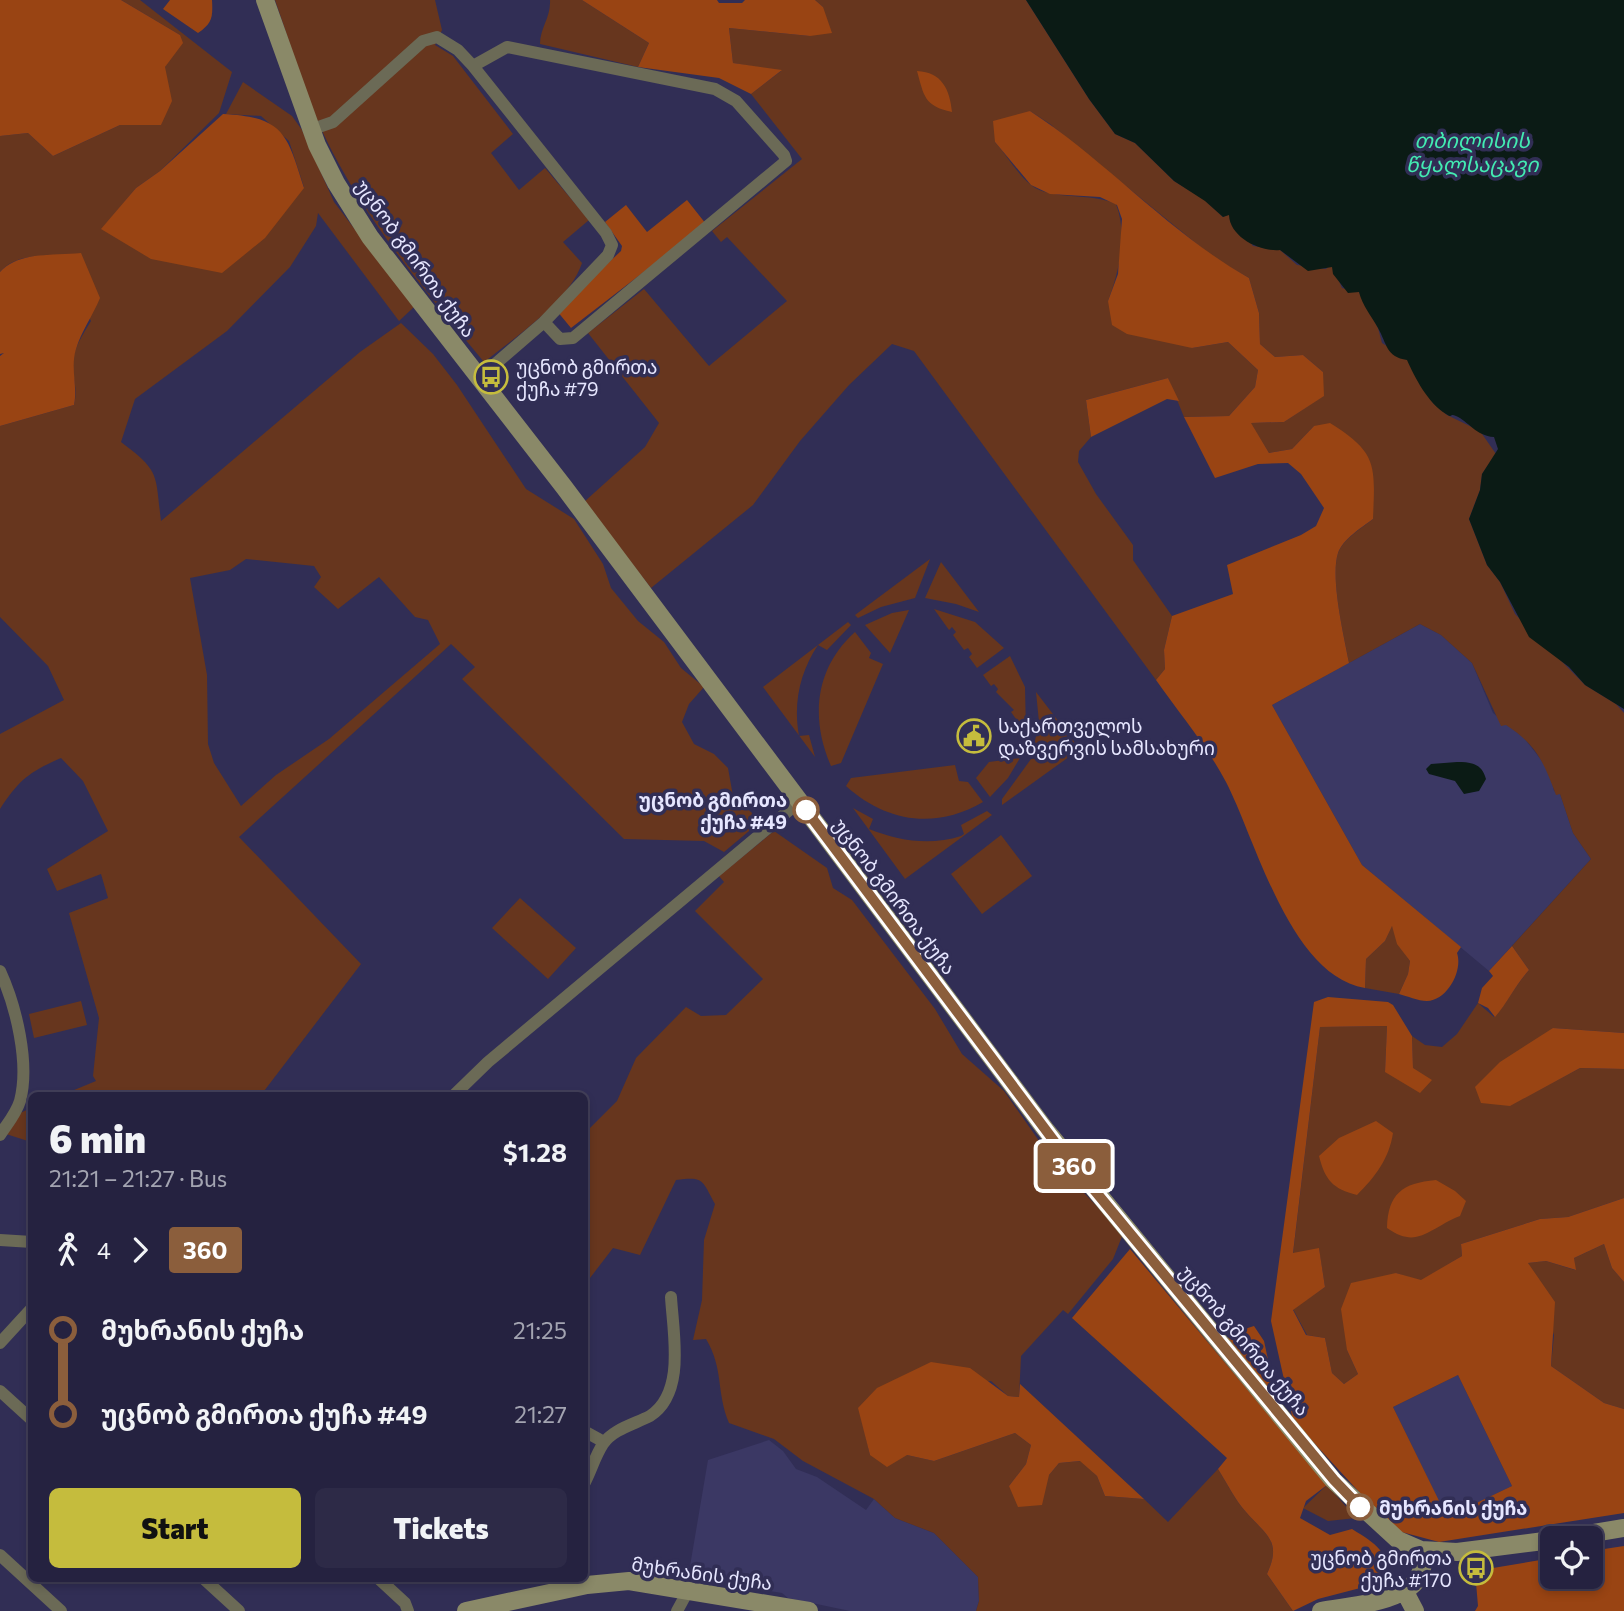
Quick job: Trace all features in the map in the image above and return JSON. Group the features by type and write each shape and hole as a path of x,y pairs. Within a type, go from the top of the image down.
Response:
{"main road":[{"name":"უცნობ გმირთა ქუჩა","path":"265,0 310,130 336,183 370,237 480,378 1037,1119 1195,1313 1334,1480 1398,1540 1421,1550 1457,1552 1540,1542"},
{"path":"1603,1531 1624,1528"},
{"path":"1321,1611 1405,1592 1421,1576 1424,1560 1421,1550"},
{"name":"მუხრანის ქუჩა","path":"466,1611 557,1585 629,1581 809,1611"},
{"path":"1405,1592 1415,1611"}],"street":[{"path":"310,130 333,121 423,41 437,37 458,50 473,66 610,239 611,250 608,255 544,322 480,378"},
{"path":"473,66 507,47 715,89 736,101 784,155 786,161 573,338 560,339 544,322"},
{"path":"457,1092 498,1054 799,802"},
{"path":"0,971 4,992 20,1034 21,1092 16,1111 0,1135"},
{"path":"0,1240 28,1242"},
{"path":"588,1476 604,1442 624,1427 652,1415 665,1401 676,1363 671,1297"},
{"path":"0,1343 28,1312"},
{"path":"0,1391 28,1416"},
{"path":"588,1433 604,1442"},
{"path":"0,1555 28,1581"},
{"path":"29,1582 61,1611"},
{"path":"208,1582 239,1611"},
{"path":"382,1582 405,1603 408,1611"},
{"path":"677,1611 689,1589"}],"shaded area":[{"path":"0,0 121,0 180,35 183,43 165,67 172,101 161,125 120,125 53,156 28,133 0,136"},
{"path":"121,0 140,0 232,72 219,113 160,171 136,188 102,229 304,187 289,141 261,116 226,114 243,82 292,116 302,130 334,202 414,307 399,321 318,213 316,226 290,267 227,331 135,399 121,442 143,460 154,475 161,521 360,352 401,323 433,354 457,385 526,489 574,519 603,564 611,588 638,621 664,642 681,668 704,687 689,704 682,722 694,744 714,754 728,768 733,796 761,821 724,852 704,841 624,839 462,679 475,667 451,644 239,837 361,964 263,1092 69,1092 96,1081 93,1076 99,1018 69,913 108,898 101,874 57,891 47,869 108,831 83,781 61,758 26,778 0,809 0,734 64,700 48,666 0,617 0,426 74,405 76,392 73,358 91,321 58,256 34,256 19,260 0,272 0,136 28,133 53,156 120,125 161,125 165,67 180,35","holes":["246,559 314,566 321,577 314,587 338,609 379,577 415,617 428,620 440,644 329,739 276,775 241,806 214,763 208,744 207,675 190,578 230,570"]},
{"path":"170,0 212,0 209,23 198,33 163,9"},
{"path":"275,0 435,0 442,30 435,45 453,56 513,134 491,153 519,190 545,168 589,220 563,242 582,263 566,291 540,318 484,362 397,254 340,166 310,103"},
{"path":"550,0 582,0 649,43 638,67 540,44"},
{"path":"582,0 717,0 719,3 742,3 745,0 815,0 823,7 832,33 810,36 729,28 733,63 782,70 751,94 719,78 638,67 649,43"},
{"path":"815,0 1026,0 1089,99 1115,134 1135,143 1174,181 1205,200 1223,217 1229,214 1253,246 1280,250 1297,265 1326,269 1330,265 1333,267 1342,288 1359,292 1378,328 1382,343 1407,359 1433,403 1447,415 1480,431 1496,454 1482,474 1480,490 1469,519 1487,565 1500,582 1515,614 1585,685 1616,704 1624,713 1624,1033 1553,1028 1509,1106 1580,1068 1624,1069 1624,1198 1568,1217 1540,1219 1461,1244 1462,1256 1421,1281 1396,1273 1347,1350 1358,1374 1344,1384 1332,1373 1325,1338 1307,1335 1293,1309 1325,1287 1319,1249 1293,1254 1320,1027 1387,1026 1385,1072 1413,1068 1412,1036 1425,1045 1442,1047 1457,1034 1478,1003 1494,1017 1529,970 1512,946 1591,859 1573,833 1560,794 1556,795 1538,756 1517,732 1506,725 1501,726 1472,663 1441,635 1420,624 1349,663 1339,607 1336,564 1344,543 1373,519 1314,426 1292,449 1269,453 1250,423 1284,422 1323,396 1323,372 1303,355 1275,357 1260,344 1259,313 1249,278 1214,258 1050,124 1030,111 995,142 1021,175 1039,190 1106,200 1116,204 1122,241 1116,278 1108,301 1192,348 1228,342 1258,370 1255,387 1229,416 1184,417 1168,378 1086,400 1091,437 1079,451 1078,462 1096,494 1133,545 1133,560 1172,616 1164,650 1165,669 1156,680 914,351 892,344 849,385 800,441 753,505 651,588 584,502 645,447 659,423 588,333 644,289 709,366 787,301 727,237 721,242 712,231 802,159 751,94 781,71 733,63 729,28 810,36 823,7"},
{"path":"917,71 926,72 939,79 947,90 952,112 930,103 921,87"},
{"path":"1030,111 1085,152 1192,240 1249,278 1259,313 1260,344 1275,357 1303,355 1323,372 1324,396 1284,422 1251,423 1269,453 1292,449 1314,426 1330,423 1357,443 1370,462 1374,485 1373,519 1344,543 1336,564 1339,607 1349,663 1272,705 1362,865 1461,947 1457,953 1458,968 1452,983 1435,999 1424,1001 1399,994 1408,974 1410,961 1397,944 1392,926 1385,941 1366,959 1365,988 1339,978 1316,959 1296,933 1279,902 1226,782 1202,743 1156,680 1165,669 1164,650 1172,616 1233,594 1227,565 1301,535 1316,526 1324,508 1301,474 1288,463 1258,464 1215,478 1184,417 1229,416 1255,387 1258,370 1228,342 1192,348 1127,334 1112,325 1108,301 1118,274 1122,219 1117,205 1100,197 1050,194 1031,185 995,142 993,121"},
{"path":"223,114 259,119 271,124 280,132 293,154 304,188 265,238 222,273 151,259 101,229 136,188 160,171"},
{"path":"687,200 706,224 571,328 557,311 621,251 622,246 605,222 626,205 647,232"},
{"path":"81,253 100,298 76,349 74,405 0,426 0,356 4,353 0,354 0,272 8,265 27,258"},
{"path":"1168,378 1179,401 1167,399 1091,437 1086,400"},
{"path":"930,559 915,598 881,607 858,618 855,615"},
{"path":"941,562 979,612 925,598"},
{"path":"934,609 975,622 1004,648 977,668 969,657 972,654 968,648 964,650 953,635 956,632 952,627 949,630"},
{"path":"909,610 890,653 865,625 892,613"},
{"path":"848,622 851,625 827,650 818,645 802,677 797,712 799,735 763,687"},
{"path":"1420,624 1441,635 1472,663 1493,713 1524,738 1549,770 1554,791 1560,794 1573,833 1591,859 1489,971 1362,865 1272,705"},
{"path":"855,632 871,653 869,658 883,664 841,763 831,766 820,730 820,694 831,661"},
{"path":"1010,656 1025,687 1026,733 1011,712 1014,710 996,692 998,689 994,684 991,686 983,675"},
{"path":"1036,692 1076,744 1033,750 1039,722"},
{"path":"809,735 815,757 799,736"},
{"path":"1073,754 1002,805 1002,799 1031,759"},
{"path":"1020,758 1008,778 990,797 976,778 989,762"},
{"path":"955,765 959,781 968,782 983,802 947,816 929,819 894,814 878,808 846,786 851,778"},
{"path":"853,808 873,819 869,829 892,837 926,841 961,836 964,834 961,825 987,811 992,815 905,879"},
{"path":"774,831 827,868 833,888 852,900 935,1009 962,1054 1004,1091 1051,1158 1123,1234 1113,1259 1068,1314 1063,1310 1021,1356 1019,1397 1008,1396 991,1381 859,1408 870,1455 907,1455 934,1461 1015,1433 1031,1445 1026,1464 1009,1486 1049,1475 1059,1463 1081,1461 1097,1476 1105,1496 1144,1499 1168,1522 1218,1469 1238,1502 1270,1540 1273,1554 1267,1574 1293,1611 976,1611 979,1601 978,1577 934,1533 895,1518 874,1499 803,1461 774,1439 729,1423 712,1350 706,1339 693,1340 702,1300 704,1240 715,1204 704,1185 697,1180 676,1180 640,1255 613,1248 588,1278 588,1130 617,1101 636,1058 686,1007 701,1016 726,1015 763,979 695,911 724,882 719,876"},
{"path":"1001,835 1032,876 982,914 951,874"},
{"path":"520,898 576,948 548,979 492,928"},
{"path":"1392,925 1398,944 1410,961 1408,974 1399,994 1365,988 1366,959 1385,941"},
{"path":"1512,946 1529,970 1495,1017 1488,1008 1478,1003 1482,988 1493,976 1489,971"},
{"path":"1328,997 1388,1002 1393,1005 1412,1036 1413,1068 1432,1080 1420,1093 1385,1072 1387,1026 1320,1027 1293,1253 1319,1248 1325,1287 1293,1310 1306,1335 1325,1338 1332,1373 1344,1384 1358,1374 1347,1350 1341,1309 1351,1283 1396,1273 1421,1280 1462,1256 1461,1244 1540,1219 1568,1217 1624,1198 1624,1282 1612,1268 1604,1244 1574,1258 1576,1270 1546,1261 1528,1263 1555,1302 1551,1366 1604,1403 1624,1409 1624,1513 1439,1542 1394,1530 1293,1420 1271,1321 1314,1002","holes":["1458,1375 1512,1486 1447,1517 1393,1407"]},
{"path":"81,1001 87,1025 34,1038 29,1014"},
{"path":"1553,1028 1624,1033 1624,1069 1580,1068 1510,1106 1481,1103 1475,1087 1500,1062"},
{"path":"28,1109 28,1141 6,1134 18,1114"},
{"path":"1376,1121 1393,1133 1385,1159 1357,1195 1342,1190 1327,1177 1319,1156 1339,1138"},
{"path":"1436,1180 1466,1201 1460,1216 1416,1237 1407,1237 1387,1228 1390,1207 1399,1192 1414,1184"},
{"path":"1604,1244 1612,1268 1624,1282 1624,1409 1604,1403 1551,1366 1554,1335 1528,1263 1546,1261 1575,1270 1574,1258"},
{"path":"1130,1249 1327,1485 1306,1501 1300,1518 1330,1535 1352,1529 1379,1549 1391,1580 1318,1599 1293,1611 1267,1574 1273,1554 1270,1540 1238,1502 1218,1469 1227,1458 1072,1318"},
{"path":"1254,1326 1264,1341 1277,1401 1227,1339 1232,1333"},
{"path":"931,1362 970,1368 1008,1396 1019,1397 1020,1384 1144,1499 1105,1496 1097,1476 1080,1461 1059,1463 1049,1475 1042,1505 1018,1507 1009,1486 1026,1464 1031,1445 1015,1433 934,1461 907,1455 887,1467 870,1455 858,1408 877,1388"},
{"path":"1458,1375 1512,1486 1447,1518 1393,1407"},
{"path":"769,1440 783,1451 796,1469 817,1477 866,1510 874,1499 895,1518 934,1533 978,1577 979,1601 976,1611 850,1611 788,1598 782,1593 688,1578 708,1460"},
{"path":"1327,1485 1356,1518 1328,1521 1303,1508"},
{"path":"1624,1546 1624,1611 1475,1611 1478,1606 1475,1571 1540,1560 1540,1589 1603,1589 1603,1549"}],"water":[{"name":"თბილისის წყალსაცავი","path":"1026,0 1624,0 1624,709 1585,685 1569,667 1529,637 1500,582 1487,565 1469,519 1480,490 1482,474 1498,449 1494,437 1482,434 1460,418 1448,415 1433,403 1407,360 1395,356 1388,349 1359,292 1348,293 1333,274 1332,267 1308,271 1280,250 1264,249 1248,242 1235,230 1229,215 1223,217 1205,201 1174,181 1135,143 1115,134 1089,99"},
{"path":"1471,763 1482,770 1486,779 1479,791 1464,794 1455,781 1429,774 1426,769 1431,764"}],"bus line":[{"name":"360","path":"806,810 957,1014 1082,1176 1334,1480 1360,1507"}],"place":[{"name":"უცნობ გმირთა ქუჩა #79","path":"491,377"},
{"name":"საქართველოს დაზვერვის სამსახური","path":"974,736"},
{"name":"უცნობ გმირთა ქუჩა #49","path":"806,810"},
{"name":"მუხრანის ქუჩა","path":"1360,1507"},
{"name":"უცნობ გმირთა ქუჩა #170","path":"1476,1568"}]}
